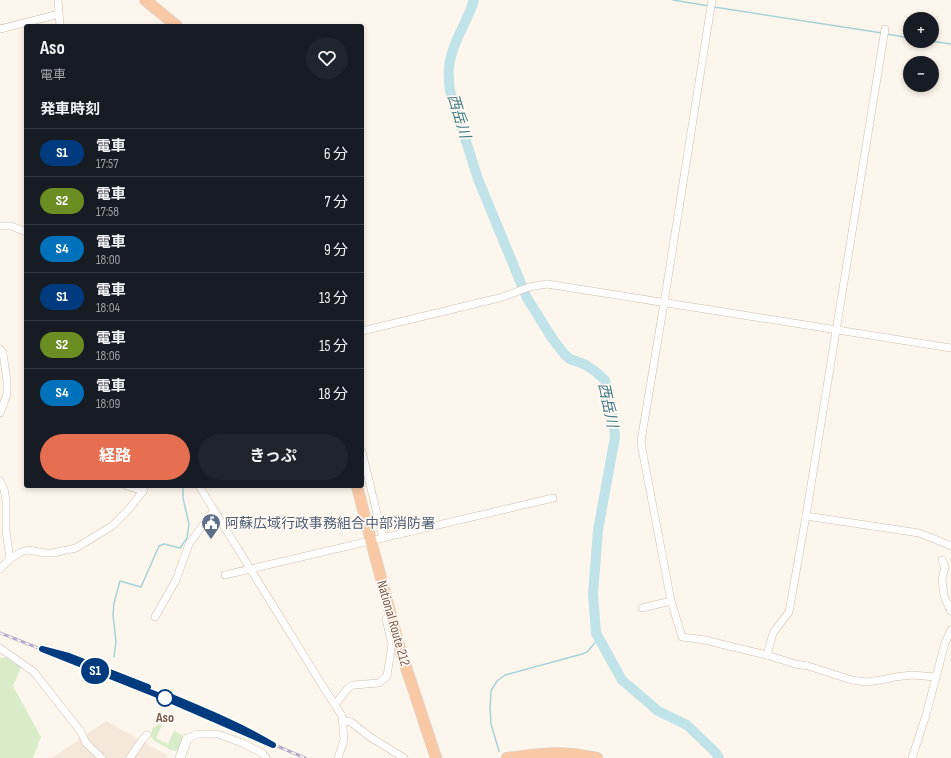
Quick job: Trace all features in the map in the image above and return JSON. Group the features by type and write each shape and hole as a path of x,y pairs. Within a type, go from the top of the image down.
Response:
{"highway":[{"path":"145,0 175,24"},
{"name":"National Route 212","path":"358,488 400,648 436,758"},
{"path":"507,758 532,754 572,754 597,758"}],"main road":[{"path":"180,758 187,739"}],"street":[{"path":"58,0 60,24"},
{"path":"712,0 641,441 671,601 682,637 705,640 767,655 852,680 866,682 895,676 912,675 936,677"},
{"path":"0,29 59,14"},
{"path":"767,655 773,633 789,612 885,29"},
{"path":"0,226 11,226 24,230"},
{"path":"364,331 508,295 530,287 547,284 951,348"},
{"path":"0,349 3,353 7,381 7,394 0,413"},
{"path":"364,460 384,538"},
{"path":"0,481 5,494 6,531 10,558"},
{"path":"200,488 342,716 344,740 338,758"},
{"path":"0,569 10,558 28,550 53,553 76,548 112,526 129,509 144,489"},
{"path":"225,575 553,498"},
{"path":"155,617 176,580 189,544 214,510"},
{"path":"806,516 918,533 951,546"},
{"path":"942,560 945,566 942,579 944,596 951,611"},
{"path":"642,608 671,601"},
{"path":"335,704 349,687 353,685 379,683 387,676 392,644 386,616 391,614"},
{"path":"912,758 926,715 940,659 949,639 951,630"},
{"path":"0,648 34,672 80,732 86,743 102,758"},
{"path":"343,721 351,722 370,737 404,758"},
{"path":"187,739 197,734 218,734 242,743 263,754 266,758"},
{"path":"130,758 147,735"}],"shaded area":[{"path":"106,721 165,754 168,758 52,758"}],"green space":[{"path":"8,657 21,667 13,686 41,737 33,758 0,758 0,658"},
{"path":"159,724 162,725 156,738 168,744 174,731 181,734 184,738 180,749 176,751 171,750 153,740 151,736 152,729"}],"waterway":[{"name":"西岳川","path":"474,0 450,59 449,77 450,91 478,179 527,298 552,338 565,355 570,359 586,365 605,380 614,425 615,437 598,530 593,594 596,633 622,680 658,711 687,725 716,753 719,758"},
{"path":"673,0 709,6"},
{"path":"714,7 882,33"},
{"path":"886,34 903,37"},
{"path":"939,42 951,44"},
{"path":"114,657 116,642 113,615 114,603 120,581 141,587 159,546 164,544 180,548 187,538 189,524 183,498 183,488"},
{"path":"499,751 491,724 490,709 491,691 497,681 505,675 587,652 599,638"}],"railway":[{"path":"0,633 165,698 305,758"}],"train":[{"name":"S1","path":"148,687 69,656 42,649 165,698 273,745 259,736 162,693"}],"place":[{"name":"阿蘇広域行政事務組合中部消防署","path":"211,540"},
{"name":"Aso","path":"165,698"}]}
